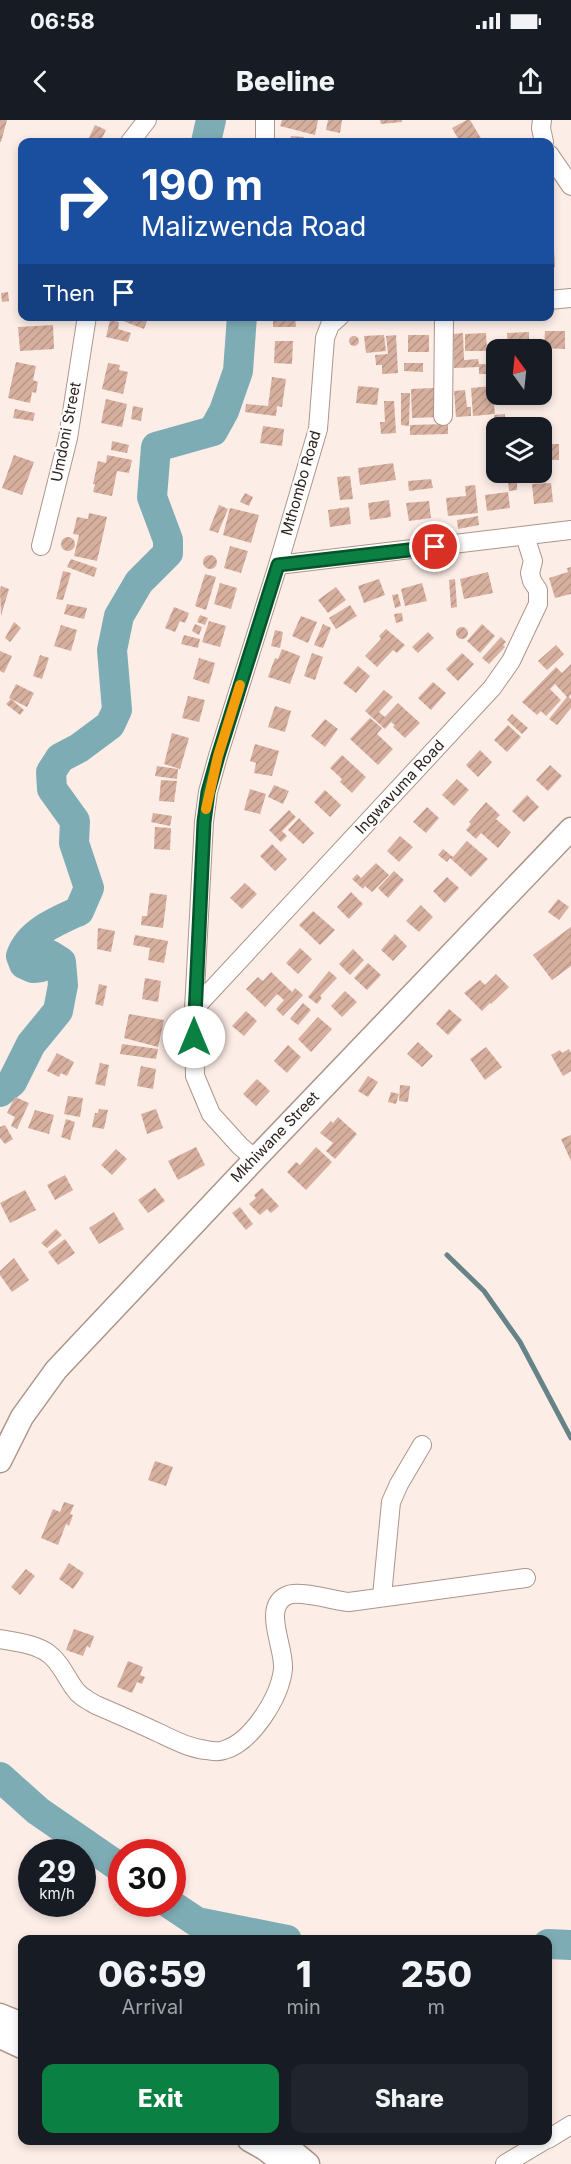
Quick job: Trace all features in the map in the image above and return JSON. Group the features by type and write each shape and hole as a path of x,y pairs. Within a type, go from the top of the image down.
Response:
{"street":[{"path":"133,138 147,120"},
{"path":"265,120 265,138"},
{"path":"542,120 540,128 543,138"},
{"path":"554,164 561,177"},
{"path":"554,300 571,298"},
{"name":"Umdoni Street","path":"41,546 68,438 86,321"},
{"name":"Mthombo Road","path":"255,1158 240,1146 211,1114 195,1076 194,1010 204,822 208,792 218,756 318,429 324,338 334,321"},
{"path":"443,416 444,321"},
{"path":"278,565 571,530"},
{"name":"Ingwavuma Road","path":"194,1010 492,688 511,661 539,598 538,590 531,577 533,561 525,536"},
{"name":"Mkhiwane Street","path":"0,1461 22,1417 56,1370 255,1158 571,829"},
{"path":"382,1596 391,1502 422,1445"},
{"path":"0,1639 33,1646 48,1653 55,1659 75,1689 96,1705 188,1746 222,1751 244,1738 263,1717 278,1691 283,1669 283,1655 277,1635 275,1616 276,1607 286,1596 298,1593 336,1602 349,1602 526,1578"},
{"path":"0,2015 18,2022"},
{"path":"0,2037 18,2045"},
{"path":"552,2136 571,2125"},
{"path":"258,2145 284,2164"},
{"path":"285,2145 308,2164"},
{"path":"505,2164 537,2145"}],"building":[{"path":"0,120 7,120 1,142 0,142"},
{"path":"282,120 318,120 315,135 280,126"},
{"path":"328,120 342,120 340,133 326,130"},
{"path":"380,120 402,120 402,122 381,124"},
{"path":"470,120 481,138 458,138 452,128"},
{"path":"95,125 106,130 102,138 89,138"},
{"path":"8,292 9,301 2,302 1,293"},
{"path":"110,321 119,322 118,329 131,333 128,342 106,337"},
{"path":"123,321 147,321 144,329"},
{"path":"273,321 295,321 296,327 273,327"},
{"path":"53,325 54,349 20,351 18,327"},
{"path":"545,331 565,331 565,349 552,348 552,339 545,339"},
{"path":"529,332 529,339 507,339 507,333"},
{"path":"463,333 464,360 478,359 479,364 486,364 486,374 479,374 479,367 454,368 453,334"},
{"path":"486,333 486,351 465,351 465,334"},
{"path":"384,335 386,351 366,353 364,336"},
{"path":"396,335 398,373 382,374 382,365 376,365 375,355 388,354 386,336"},
{"path":"408,335 429,335 429,352 408,352"},
{"path":"354,336 358,337 358,345 354,346 350,345 349,341 350,337"},
{"path":"275,341 293,341 292,364 274,363"},
{"path":"16,362 36,366 33,380 38,382 36,393 32,392 30,403 8,398"},
{"path":"108,363 120,365 119,370 128,372 123,394 102,389"},
{"path":"404,363 423,363 423,372 404,371"},
{"path":"272,377 286,379 282,407 277,406 276,416 245,412 246,404 268,406"},
{"path":"358,386 379,388 377,405 356,403"},
{"path":"486,387 486,405 494,405 495,414 473,416 471,388"},
{"path":"434,388 434,397 439,396 439,417 412,418 411,389"},
{"path":"465,390 467,407 471,407 471,416 456,417 454,391"},
{"path":"401,393 410,393 409,426 401,425"},
{"path":"106,399 127,404 122,427 101,423"},
{"path":"384,401 394,401 396,433 381,434 380,422 385,422"},
{"path":"133,406 143,408 141,421 131,419"},
{"path":"15,409 35,413 33,421 13,418"},
{"path":"505,414 505,417 494,417 494,415"},
{"path":"448,424 448,434 410,435 410,425"},
{"path":"263,426 284,429 282,446 260,443"},
{"path":"112,441 129,445 127,453 111,450"},
{"path":"552,444 559,444 559,460 552,460"},
{"path":"14,455 34,462 22,495 2,488"},
{"path":"107,455 132,460 129,473 117,471 112,496 93,492 98,461 106,463"},
{"path":"393,463 396,480 360,485 358,468"},
{"path":"350,476 353,499 340,500 337,477"},
{"path":"431,479 433,488 409,491 408,481"},
{"path":"508,483 517,483 517,490 509,491"},
{"path":"551,483 553,502 534,504 532,484"},
{"path":"475,485 478,513 448,516 446,498 466,496 465,486"},
{"path":"508,492 510,508 487,511 485,495"},
{"path":"245,493 253,497 249,506 240,502"},
{"path":"389,500 391,517 370,520 368,503"},
{"path":"429,501 431,518 409,521 406,503"},
{"path":"219,505 228,509 218,533 209,530"},
{"path":"349,507 351,524 330,527 328,510"},
{"path":"230,508 259,515 251,543 223,535"},
{"path":"89,513 107,517 97,561 74,556 79,535 73,534 77,517 88,519"},
{"path":"478,516 479,525 458,529 457,520"},
{"path":"68,537 73,539 75,544 73,549 68,551 63,549 61,544 63,539"},
{"path":"230,546 248,551 241,573 224,568"},
{"path":"207,555 213,555 217,562 213,569 207,569 203,565 203,559"},
{"path":"71,559 97,568 94,577 67,567"},
{"path":"571,567 571,594 555,598 549,578 568,572 567,568"},
{"path":"63,571 71,573 63,600 56,599"},
{"path":"488,572 493,593 464,599 460,579"},
{"path":"205,574 216,577 206,610 195,606"},
{"path":"379,579 385,595 364,603 358,586"},
{"path":"455,579 457,607 451,608 449,580"},
{"path":"220,583 237,588 231,609 214,604"},
{"path":"422,583 427,601 405,606 401,589"},
{"path":"1,586 9,589 1,616 0,590"},
{"path":"336,587 346,600 328,613 318,600"},
{"path":"398,594 401,606 395,608 392,595"},
{"path":"67,604 87,608 84,619 64,614"},
{"path":"350,605 357,616 336,629 329,618"},
{"path":"174,607 189,613 185,623 180,621 175,632 165,628"},
{"path":"402,613 403,621 396,623 394,614"},
{"path":"200,615 208,618 205,625 197,622"},
{"path":"301,616 317,622 308,643 292,636"},
{"path":"209,621 226,626 220,647 202,642"},
{"path":"14,622 21,628 10,642 5,638"},
{"path":"195,624 202,627 199,635 192,631"},
{"path":"323,624 331,628 323,648 314,645"},
{"path":"482,624 495,636 480,653 467,641"},
{"path":"61,625 77,630 71,651 54,646"},
{"path":"464,627 468,633 464,639 460,639 456,631"},
{"path":"386,629 405,645 397,653 393,650 377,667 365,656 381,639 379,636"},
{"path":"275,630 283,632 280,648 271,646"},
{"path":"428,632 434,638 418,653 412,647"},
{"path":"184,635 200,639 198,648 181,644"},
{"path":"501,637 506,642 503,645 505,647 489,664 482,658"},
{"path":"556,645 564,654 547,670 538,661"},
{"path":"282,649 300,656 290,684 268,677 275,658 278,659"},
{"path":"0,651 12,656 4,673 0,671"},
{"path":"312,653 323,657 315,680 304,676"},
{"path":"462,653 474,664 458,681 446,669"},
{"path":"40,655 49,658 42,679 33,676"},
{"path":"199,658 215,663 209,684 193,679"},
{"path":"571,664 571,694 569,697 571,708 557,725 549,719 567,697 555,684 550,689 561,700 546,716 541,711 537,715 522,702 556,667 562,673"},
{"path":"358,666 370,676 356,693 343,683"},
{"path":"433,682 446,693 431,710 418,698"},
{"path":"16,684 34,693 27,707 9,698"},
{"path":"384,690 393,697 379,712 385,717 398,703 420,723 405,738 391,722 385,729 365,711"},
{"path":"188,696 205,700 199,722 182,718"},
{"path":"11,699 24,710 20,715 6,704"},
{"path":"275,706 291,711 285,732 268,727"},
{"path":"512,714 528,728 522,734 507,720"},
{"path":"370,718 382,728 377,734 393,749 378,765 350,739"},
{"path":"325,719 338,729 325,747 311,736"},
{"path":"508,725 521,737 507,752 494,740"},
{"path":"172,733 189,738 180,769 164,764"},
{"path":"255,744 279,751 272,776 254,773 256,763 250,761"},
{"path":"480,750 492,762 478,777 466,765"},
{"path":"342,755 366,777 352,793 330,768"},
{"path":"550,765 562,776 548,791 536,780"},
{"path":"157,766 178,769 177,779 155,776"},
{"path":"457,779 469,790 454,806 442,795"},
{"path":"161,780 177,781 174,802 159,801"},
{"path":"274,785 289,791 283,804 268,797"},
{"path":"250,789 266,794 260,814 244,810"},
{"path":"325,790 341,805 330,817 314,802"},
{"path":"527,795 539,807 524,822 512,811"},
{"path":"486,802 500,815 496,819 511,832 498,848 481,833 476,839 466,830 471,824 469,822"},
{"path":"427,807 439,818 426,833 413,822"},
{"path":"289,810 296,817 282,831 287,836 281,842 269,830"},
{"path":"153,813 172,816 170,826 151,822"},
{"path":"299,818 314,833 303,844 288,830"},
{"path":"155,827 171,828 170,850 154,849"},
{"path":"400,836 413,847 399,862 387,851"},
{"path":"467,841 488,859 471,877 450,858 447,862 438,855 443,849 453,857"},
{"path":"272,844 287,859 275,871 260,856"},
{"path":"376,863 389,875 372,892 365,886 363,889 352,879 357,874 361,878"},
{"path":"394,871 404,880 388,898 378,888"},
{"path":"447,877 459,888 445,903 433,891"},
{"path":"245,883 257,894 242,909 230,898"},
{"path":"351,892 363,904 349,919 337,907"},
{"path":"150,893 167,895 163,928 141,925 142,916 147,916"},
{"path":"558,899 569,907 559,920 548,912"},
{"path":"421,905 433,917 419,932 406,921"},
{"path":"313,911 335,930 320,945 299,925"},
{"path":"571,927 571,966 552,980 533,955"},
{"path":"98,928 115,931 111,952 97,949"},
{"path":"395,934 407,946 393,961 381,950"},
{"path":"135,935 168,941 164,963 148,960 150,948 133,945"},
{"path":"300,948 312,959 298,974 286,963"},
{"path":"353,949 364,960 350,975 339,964"},
{"path":"368,963 381,975 367,990 354,978"},
{"path":"329,971 337,978 320,996 322,998 317,1004 308,997"},
{"path":"271,972 292,992 295,988 303,995 283,1016 276,1009 284,1000 277,994 265,1007 246,989 258,977 263,981"},
{"path":"496,974 509,987 482,1011 464,993 480,980 485,985"},
{"path":"145,978 161,981 158,1002 142,999"},
{"path":"99,984 107,986 103,1006 95,1004"},
{"path":"345,991 357,1002 342,1017 331,1006"},
{"path":"303,1003 311,1010 298,1025 290,1019"},
{"path":"449,1009 462,1020 448,1035 436,1024"},
{"path":"246,1011 257,1021 244,1036 232,1026"},
{"path":"129,1014 164,1020 158,1047 124,1038"},
{"path":"318,1017 332,1029 311,1052 298,1039"},
{"path":"418,1042 433,1056 422,1067 407,1054"},
{"path":"122,1044 158,1049 156,1059 120,1054"},
{"path":"288,1045 301,1057 287,1073 274,1061"},
{"path":"486,1047 502,1067 485,1080 470,1059"},
{"path":"569,1049 571,1071 563,1076 551,1055 560,1050 562,1053"},
{"path":"57,1053 74,1062 67,1076 61,1073 59,1077 47,1071"},
{"path":"100,1063 109,1065 105,1086 95,1084"},
{"path":"141,1066 156,1069 153,1089 137,1086"},
{"path":"368,1076 378,1082 368,1097 358,1091"},
{"path":"257,1079 270,1091 256,1106 243,1094"},
{"path":"400,1085 410,1086 408,1102 399,1101"},
{"path":"391,1092 399,1094 396,1104 388,1102"},
{"path":"68,1096 83,1098 80,1117 64,1114"},
{"path":"15,1097 29,1103 17,1129 11,1126 15,1117 7,1113"},
{"path":"99,1109 108,1110 104,1129 92,1127 95,1113 98,1113"},
{"path":"156,1109 163,1128 147,1134 141,1114"},
{"path":"35,1110 54,1115 49,1134 28,1128"},
{"path":"338,1117 357,1134 335,1159 326,1151 333,1143 320,1133"},
{"path":"66,1119 75,1122 70,1140 61,1137"},
{"path":"5,1125 13,1139 5,1144 0,1138 0,1127"},
{"path":"571,1135 571,1161 561,1139"},
{"path":"196,1147 205,1165 178,1180 168,1161"},
{"path":"316,1147 332,1162 306,1190 287,1172 296,1162 300,1165"},
{"path":"116,1149 127,1159 112,1175 101,1165"},
{"path":"65,1175 73,1190 55,1200 47,1185"},
{"path":"155,1188 165,1201 148,1213 138,1200"},
{"path":"262,1188 279,1206 271,1213 267,1209 260,1215 249,1204"},
{"path":"25,1190 36,1210 10,1223 0,1203"},
{"path":"240,1207 253,1224 246,1230 232,1213"},
{"path":"114,1212 124,1229 99,1244 89,1228"},
{"path":"56,1229 62,1235 47,1248 41,1243"},
{"path":"65,1239 75,1253 58,1265 48,1252"},
{"path":"14,1258 29,1280 12,1292 0,1275 0,1271"},
{"path":"155,1461 173,1467 166,1486 148,1480"},
{"path":"64,1502 74,1505 70,1514 73,1515 69,1526 66,1524 58,1545 41,1538 53,1509 60,1512"},
{"path":"69,1563 84,1573 73,1589 59,1579"},
{"path":"26,1569 35,1576 20,1595 11,1587"},
{"path":"74,1629 94,1636 90,1648 87,1646 83,1656 66,1650"},
{"path":"128,1661 143,1667 140,1675 145,1677 142,1684 137,1682 132,1693 117,1687"}],"waterway":[{"path":"207,138 211,120"},
{"path":"0,1092 12,1082 31,1044 58,1011 63,985 61,962 50,955 41,967 33,968 24,964 21,956 30,940 37,934 53,923 79,911 89,888 74,843 75,821 52,789 51,772 60,758 79,748 110,725 117,710 112,650 119,616 139,582 168,553 168,540 152,497 156,447 213,431 224,411 238,371 242,321"},
{"path":"447,1255 484,1291 520,1342 571,1438"},
{"path":"0,1777 38,1811 108,1859"},
{"path":"186,1915 197,1922 262,1935"},
{"path":"552,1944 571,1945"}],"slow traffic":[{"path":"206,809 208,792 240,685"}],"route":[{"path":"194,1037 204,822 208,792 278,565 435,547"}]}
